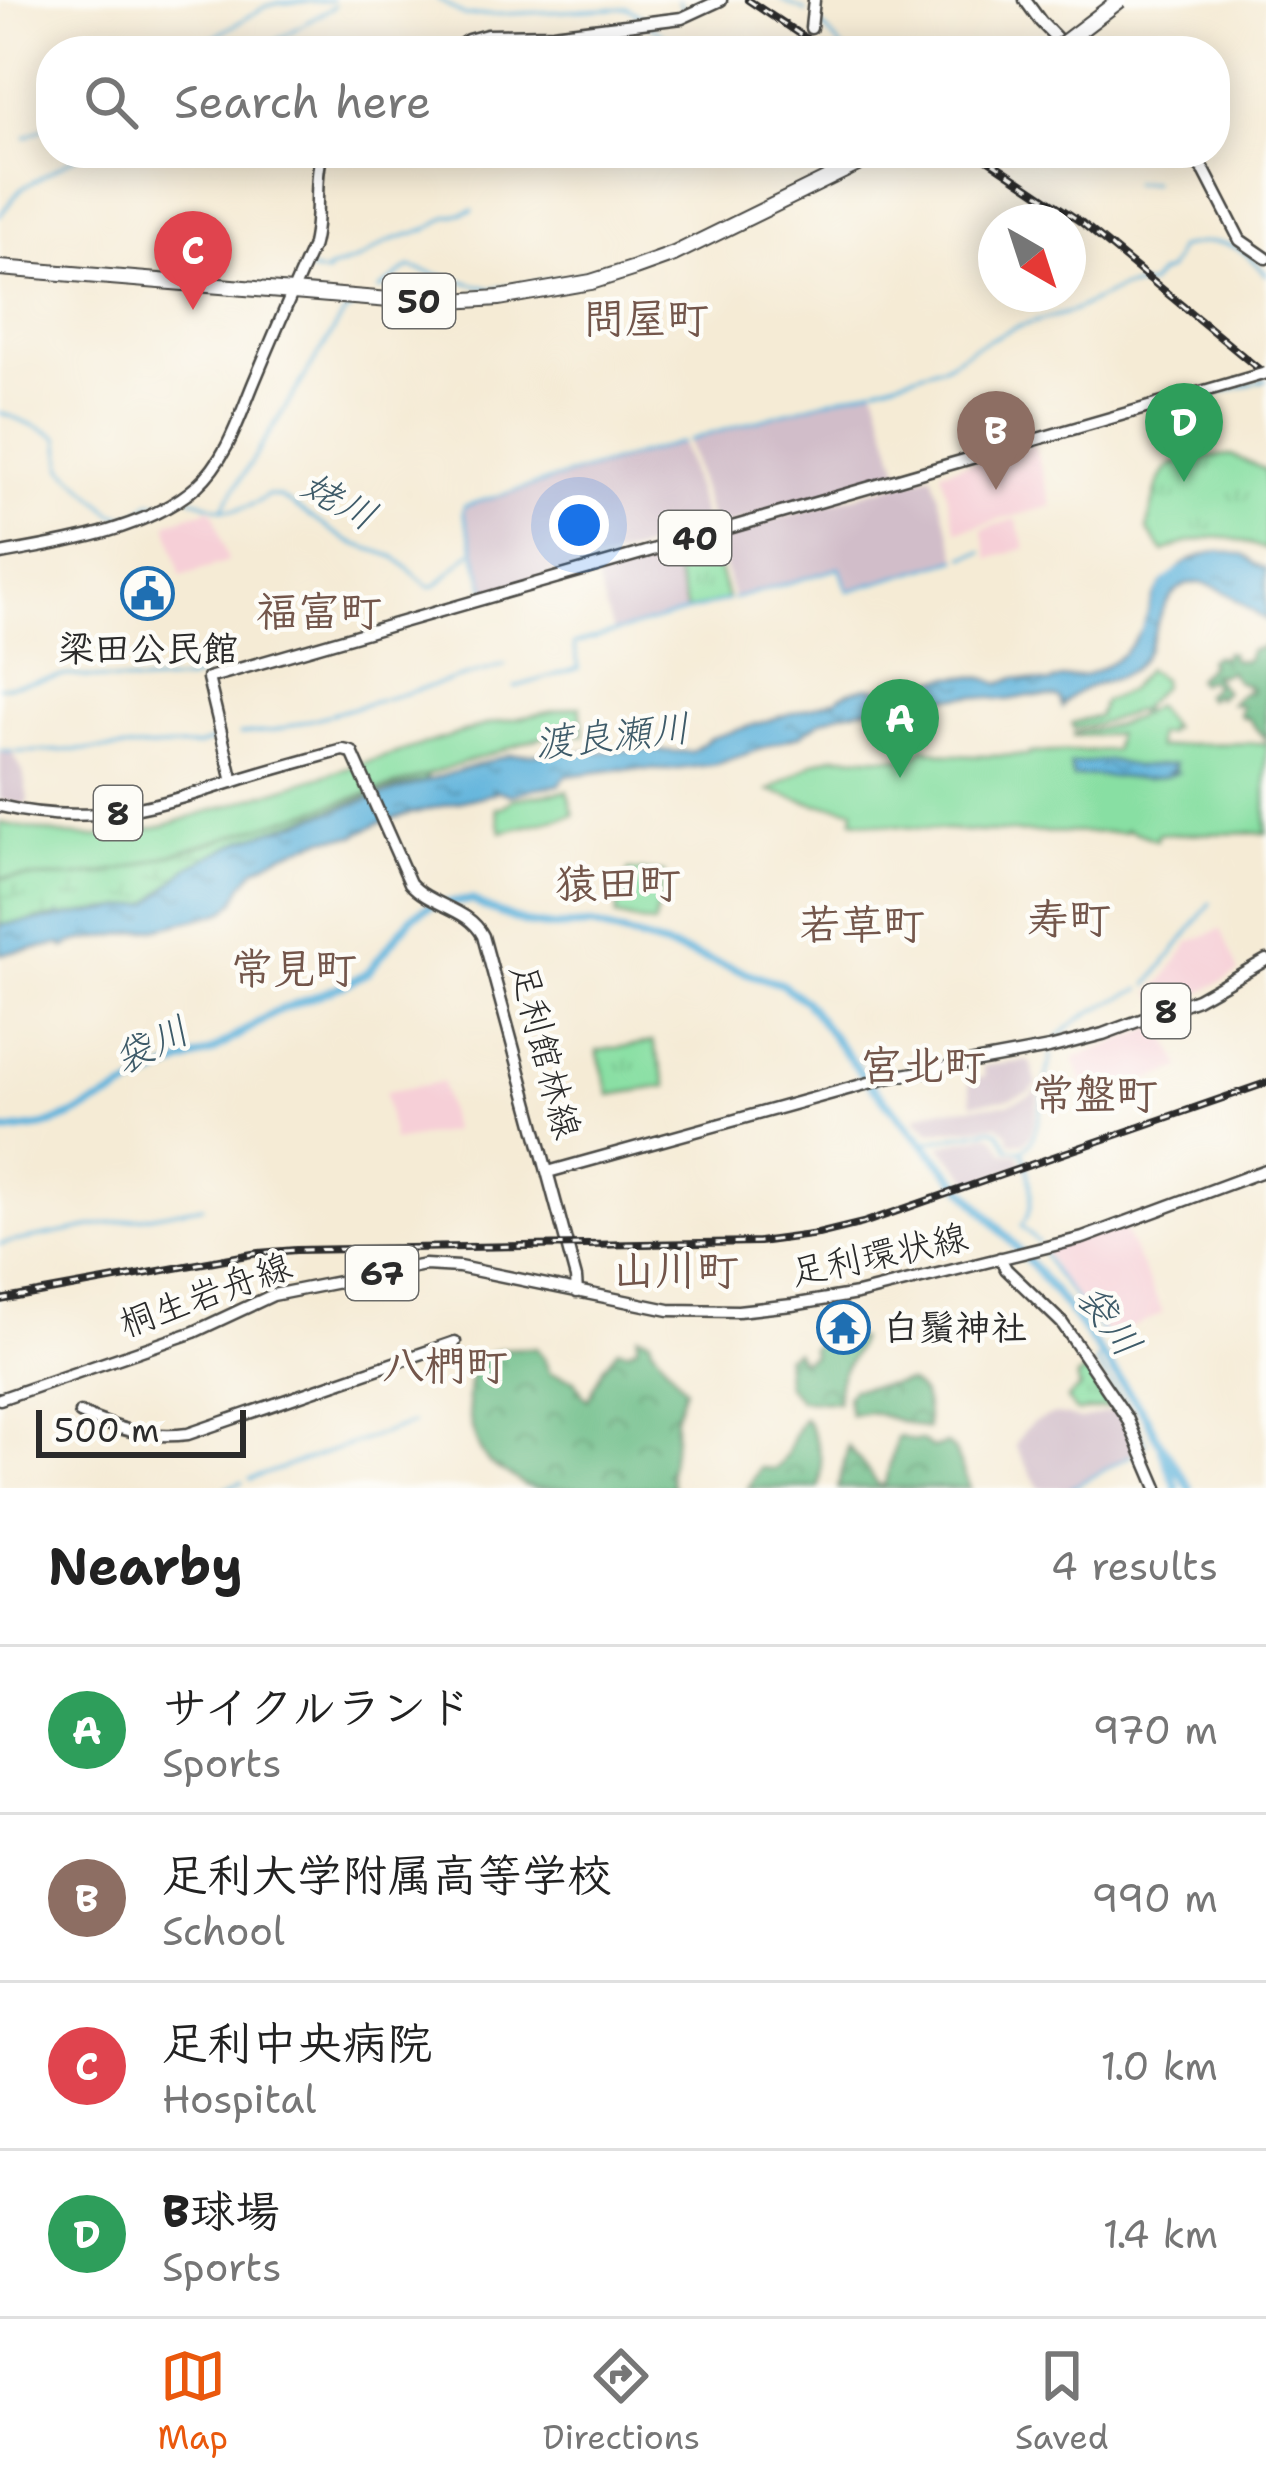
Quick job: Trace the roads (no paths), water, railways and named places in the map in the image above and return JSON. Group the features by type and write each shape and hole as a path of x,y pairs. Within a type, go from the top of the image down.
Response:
{"highway":[{"path":"1070,36 1117,0"},
{"name":"50","path":"0,266 451,302 590,282 674,254 843,168"},
{"name":"50","path":"817,182 847,168"}],"main road":[{"path":"483,36 532,36 682,19 721,0"},
{"path":"811,28 814,0"},
{"path":"1025,0 1055,36"},
{"path":"0,554 83,538 160,511 186,496 210,473 225,451 314,242 319,168"},
{"path":"1202,168 1240,240 1266,258"},
{"name":"40","path":"233,782 208,678 1266,373"},
{"name":"足利館林線","path":"0,806 63,816 114,814 163,805 345,750 353,754 413,886 465,916 483,936 548,1172 879,1080 1053,1047 1115,1030 1188,1004 1266,960"},
{"path":"1005,1257 1083,1238 1266,1170"},
{"path":"548,1172 577,1285"},
{"name":"足利環状線","path":"577,1285 669,1310 738,1311 834,1299 1005,1257 1006,1269 1058,1318 1118,1405 1157,1488"},
{"name":"桐生岩舟線","path":"0,1399 194,1332 275,1294 391,1271 449,1265 577,1285"},
{"name":"67","path":"80,1413 136,1434 188,1434 455,1342"}],"water":[{"name":"渡良瀬川","path":"1219,550 1245,555 1266,569 1266,621 1210,585 1183,586 1171,597 1135,667 1086,688 1062,707 1057,697 923,699 841,713 801,735 717,764 566,776 559,785 511,795 493,789 491,794 282,854 254,870 235,901 216,914 64,947 0,954 0,925 149,904 189,867 243,840 508,755 691,752 711,738 867,687 920,685 960,676 999,684 1015,678 1050,683 1086,675 1131,644 1163,579 1189,561"},
{"path":"1109,760 1136,767 1175,764 1176,769 1169,772 1177,773 1152,779 1073,778 1070,764"}],"waterway":[{"path":"216,36 267,6 332,0"},
{"path":"439,0 465,16 628,8 644,18"},
{"path":"678,0 686,13"},
{"path":"781,0 806,11"},
{"path":"284,36 335,6"},
{"path":"818,21 832,36"},
{"path":"650,26 665,36"},
{"path":"26,137 36,132"},
{"path":"0,215 21,189 57,168"},
{"path":"1133,183 1153,182"},
{"path":"307,269 327,274 389,241 473,210"},
{"path":"1174,260 1178,248 1216,242 1247,254 1266,275"},
{"path":"878,386 945,365 1014,328 1073,311 1121,288 1149,285 1173,262"},
{"path":"379,290 409,267 492,289 625,263"},
{"path":"222,509 344,314 358,305"},
{"path":"1258,382 1265,380"},
{"path":"1241,387 1254,383"},
{"path":"689,440 874,387"},
{"path":"1210,395 1237,388"},
{"name":"姥川","path":"0,413 59,438 63,468 112,513 124,517 138,514 150,502 162,504"},
{"path":"487,593 464,506 681,442"},
{"name":"姥川","path":"191,498 231,510 248,507 268,495 280,497 349,542 395,557 429,587 471,552"},
{"path":"964,557 982,552"},
{"path":"733,599 840,568 848,591 957,559"},
{"path":"515,687 579,668 574,644 728,600"},
{"path":"240,734 272,731 505,665"},
{"path":"0,687 69,675 139,683 203,675"},
{"path":"16,752 197,746 218,739"},
{"path":"0,751 13,752"},
{"name":"袋川","path":"0,1132 44,1126 71,1116 211,1052 277,1011 344,985 368,972 412,917 432,905 472,900 526,923 592,925 681,951 781,984 805,1001 865,1078 1075,1318 1146,1416 1190,1488"},
{"name":"袋川","path":"1148,985 1211,903"},
{"name":"袋川","path":"1053,1045 1080,1019 1141,989"},
{"name":"袋川","path":"922,1143 992,1129 999,1131 1009,1149 1023,1149 1036,1129 1051,1054"},
{"path":"1023,1151 1031,1200 1021,1226 1038,1242"},
{"path":"0,1244 203,1206"},
{"path":"1043,1253 1103,1333"},
{"path":"1102,1354 1096,1362 1128,1409"},
{"path":"1129,1411 1147,1444"},
{"path":"250,1479 413,1423"},
{"path":"1162,1450 1177,1488"},
{"path":"1071,1488 1131,1455"},
{"path":"225,1488 242,1482"}],"railway":[{"path":"748,0 802,36"},
{"path":"1000,168 1081,222 1266,375"},
{"path":"0,1300 258,1253 759,1242 818,1234 863,1223 1266,1083"}],"place":[{"name":"足利中央病院","path":"193,310"},
{"name":"B球場","path":"1184,482"},
{"name":"足利大学附属高等学校","path":"996,490"},
{"name":"梁田公民館","path":"148,593"},
{"name":"サイクルランド","path":"900,778"},
{"name":"白鬚神社","path":"844,1327"}],"district":[{"name":"問屋町","path":"646,318"},
{"name":"福富町","path":"319,611"},
{"name":"猿田町","path":"618,883"},
{"name":"寿町","path":"1069,918"},
{"name":"若草町","path":"862,924"},
{"name":"常見町","path":"294,968"},
{"name":"宮北町","path":"923,1065"},
{"name":"常盤町","path":"1095,1094"},
{"name":"山川町","path":"676,1270"},
{"name":"八椚町","path":"445,1365"}]}
